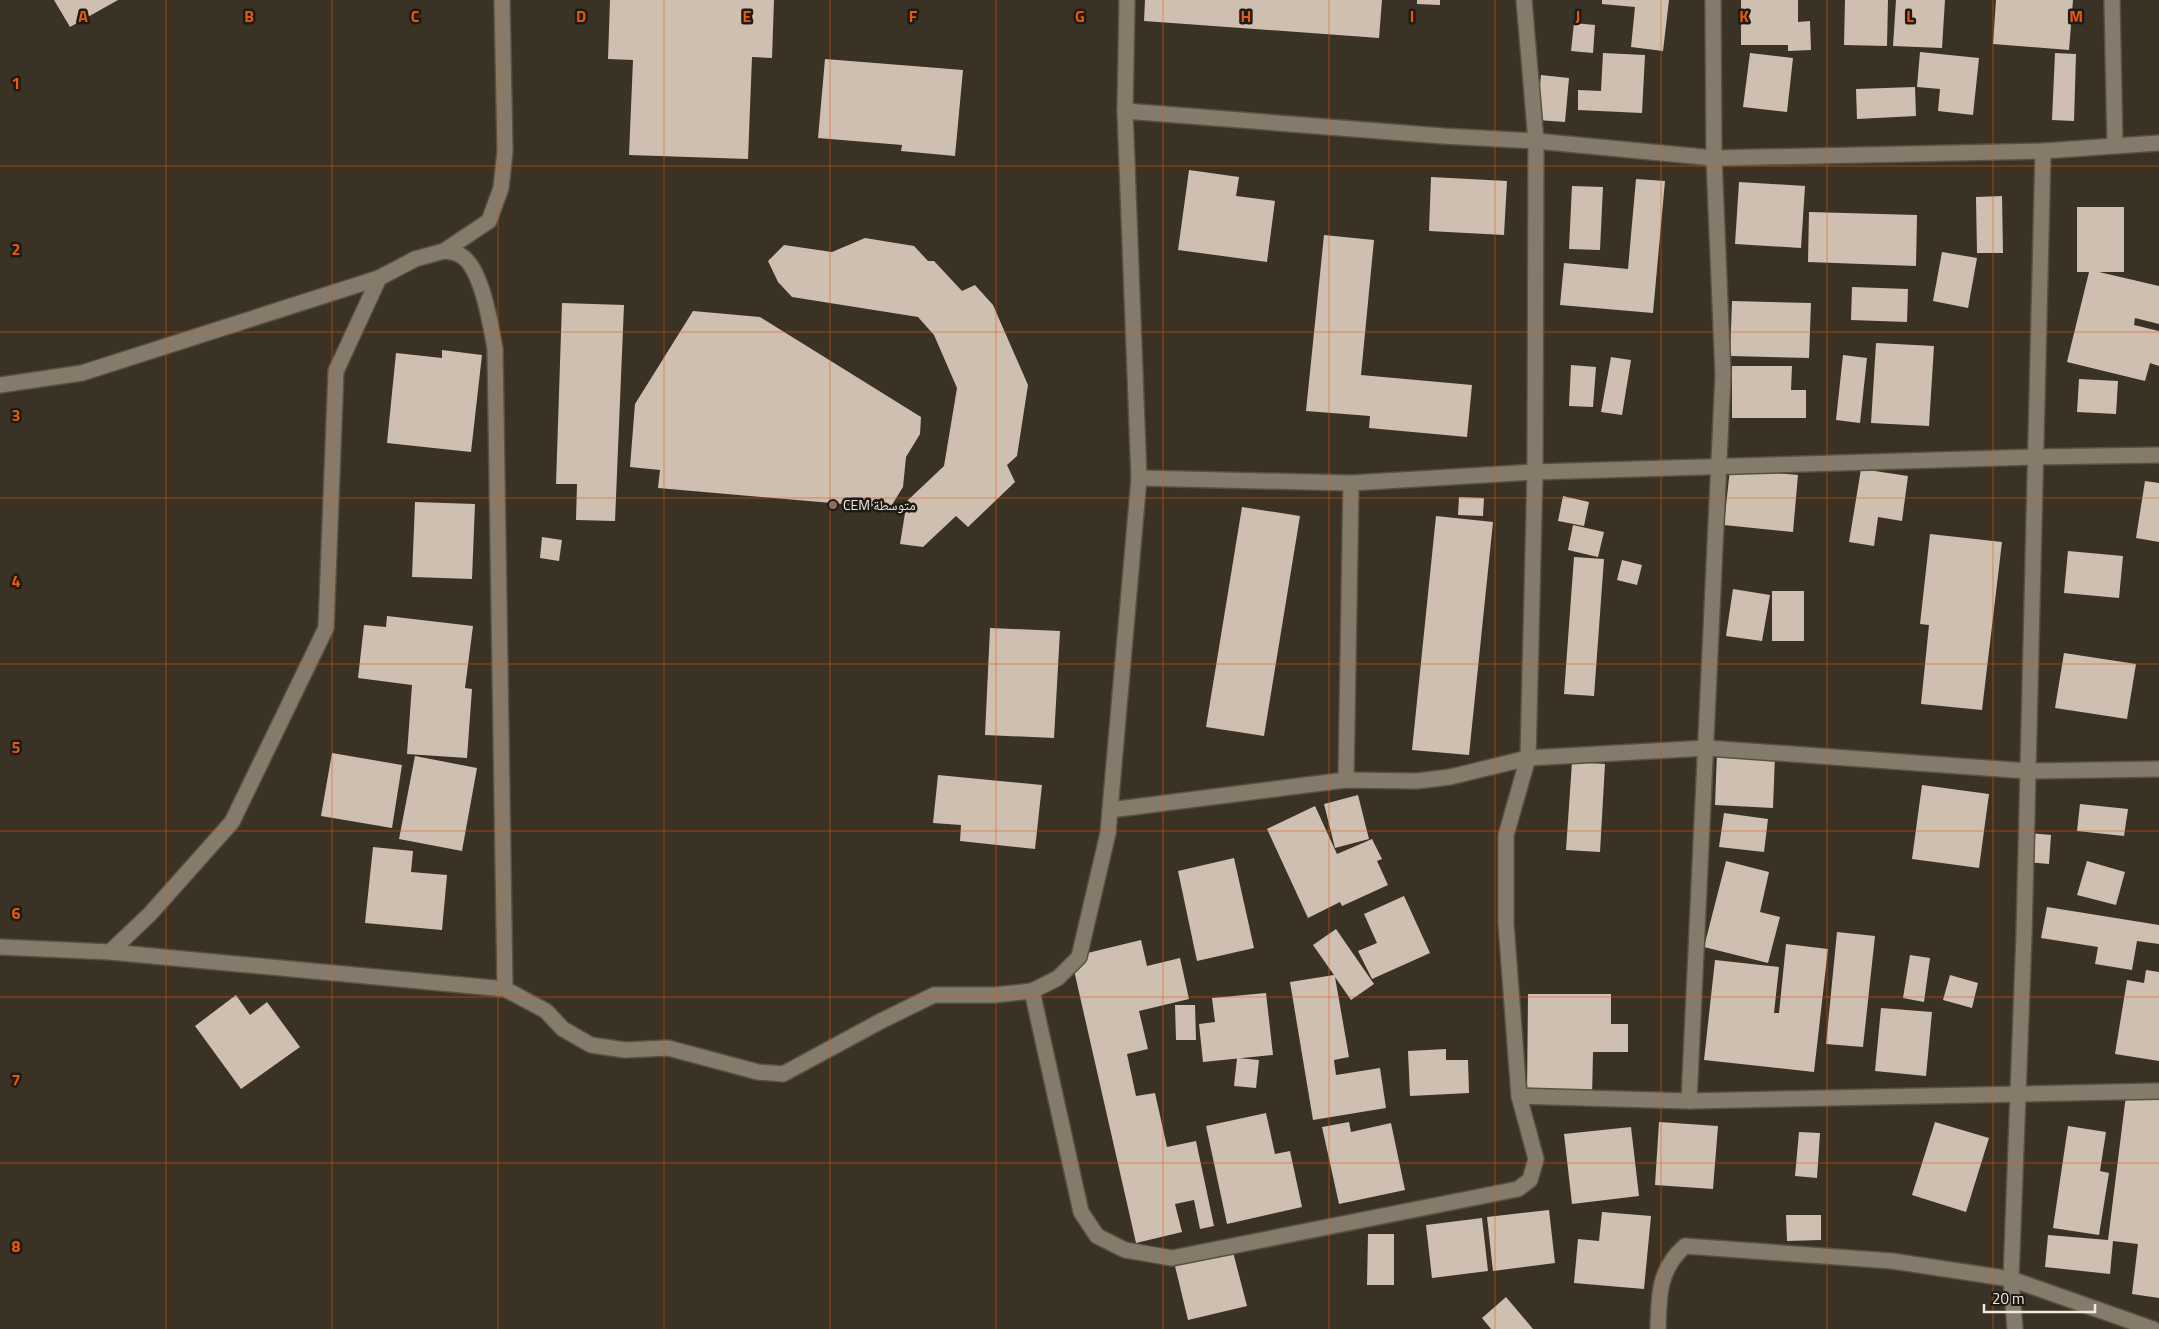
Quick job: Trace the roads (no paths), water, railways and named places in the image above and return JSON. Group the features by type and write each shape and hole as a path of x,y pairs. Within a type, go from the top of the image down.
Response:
{"street":[{"path":"0,385 82,373 379,278 415,259 444,251 489,220 501,188 505,151 502,0"},
{"path":"0,947 110,952 504,989 546,1012 563,1029 591,1045 625,1050 668,1048 758,1072 783,1074 880,1021 934,995 994,995 1032,991 1058,978 1079,957 1108,833 1138,478 1125,111 1127,0"},
{"path":"1032,991 1080,1212 1097,1236 1125,1250 1172,1258 1518,1189 1530,1180 1536,1159 1519,1096 1506,924 1506,835 1528,758 1535,472 1536,141 1524,0"},
{"path":"1689,1101 1723,375 1714,158 1713,0"},
{"path":"2112,0 2115,146"},
{"path":"1125,111 1443,136 1536,141 1714,158 2043,151 2159,143"},
{"path":"2015,1329 2011,1279 2028,771 2043,151"},
{"path":"444,251 460,255 473,270 488,308 495,349 504,989"},
{"path":"110,952 150,914 232,822 326,628 336,371 379,278"},
{"path":"1138,478 1351,483 1535,472 2035,456 2159,455"},
{"path":"1346,780 1351,483"},
{"path":"1110,810 1346,780 1417,781 1442,778 1528,758 1707,748 2028,771 2159,769"},
{"path":"1519,1096 1689,1101 2159,1091"},
{"path":"1658,1329 1659,1288 1674,1256 1685,1246 1892,1261 2011,1279 2154,1329"}],"place":[{"name":"CEM متوسطة","path":"833,505"}]}
